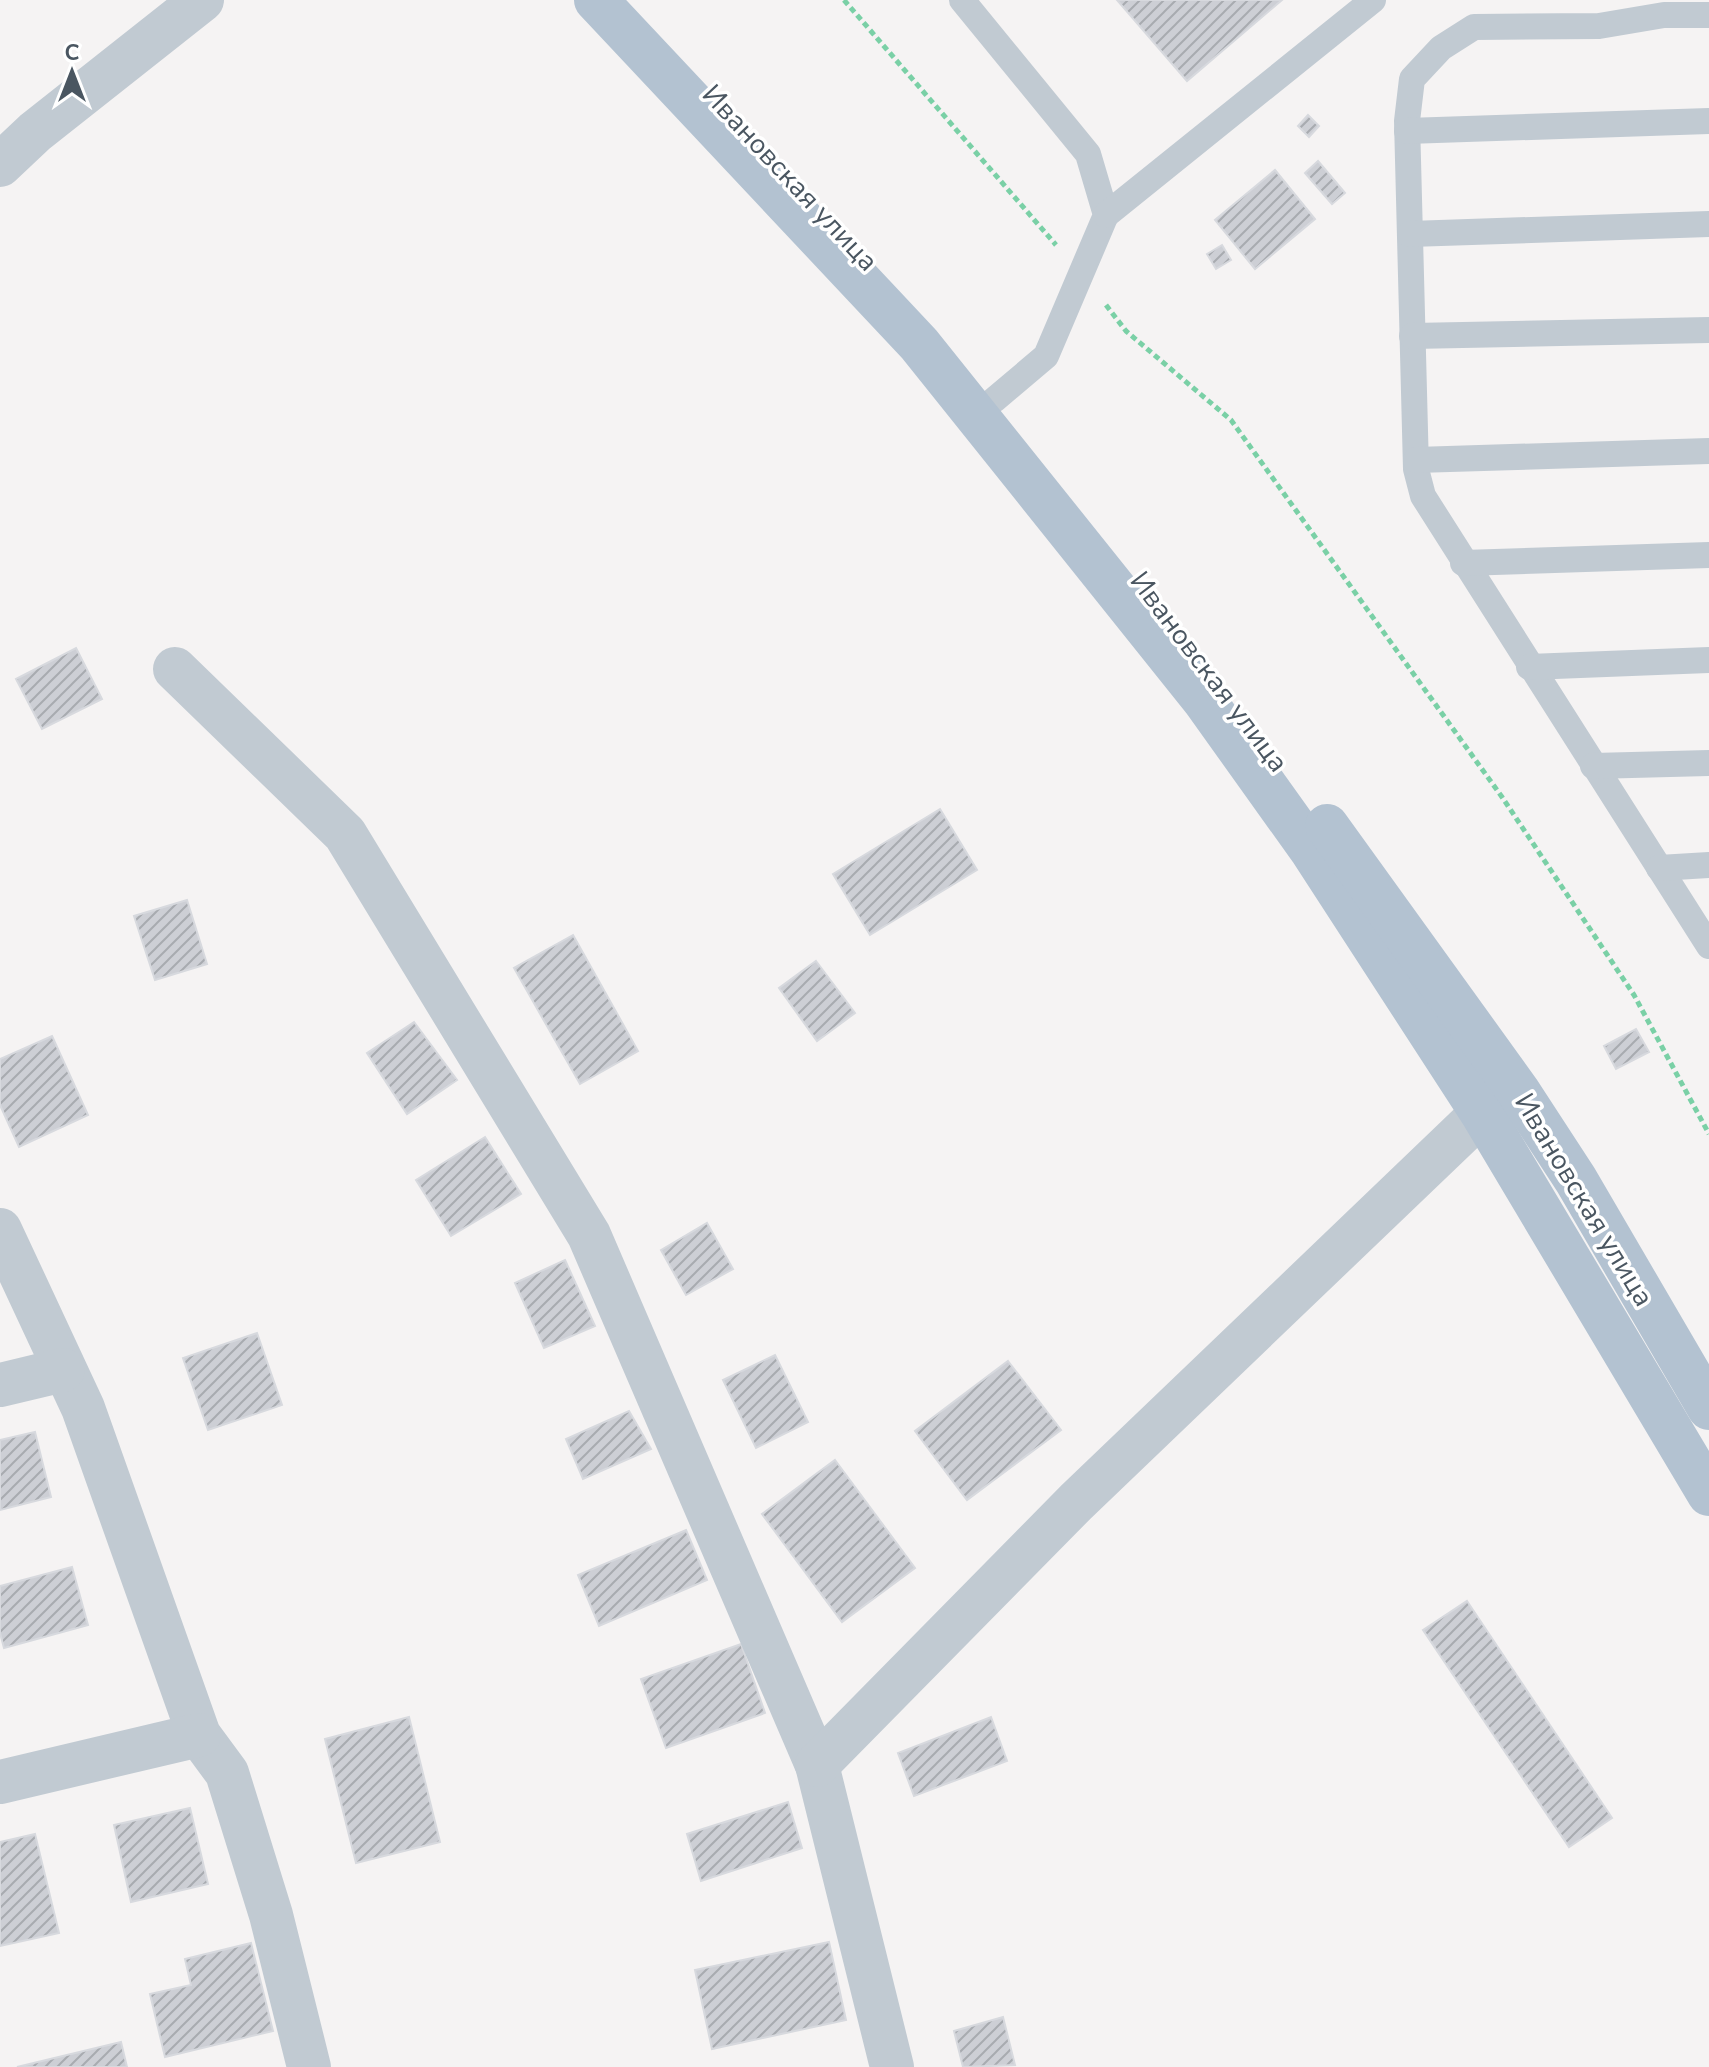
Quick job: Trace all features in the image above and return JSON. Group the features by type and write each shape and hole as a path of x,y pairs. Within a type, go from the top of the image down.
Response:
{"main road":[{"name":"Ивановская улица","path":"596,0 919,344 986,423 1204,700 1312,851 1482,1113 1709,1494"},
{"name":"Ивановская улица","path":"624,0 994,400 1155,600 1380,895 1576,1180 1702,1381"}],"street":[{"path":"0,165 35,132 202,0"},
{"path":"175,669 345,834 589,1235 817,1765 892,2067"},
{"path":"817,1765 1076,1502 1482,1113"},
{"path":"0,1230 83,1408 199,1735 227,1773 271,1915 309,2067"},
{"path":"0,1385 63,1370"},
{"path":"0,1782 199,1735"}],"lane":[{"path":"962,0 1088,154 1106,215"},
{"path":"994,400 1046,356 1106,215 1373,0"},
{"path":"1709,15 1662,7 1599,26 1474,27 1441,48 1412,79 1407,131 1416,460 1423,496 1709,946"},
{"path":"1407,131 1709,121"},
{"path":"1410,234 1709,224"},
{"path":"1412,336 1709,330"},
{"path":"1416,460 1709,451"},
{"path":"1463,563 1709,555"},
{"path":"1529,667 1709,660"},
{"path":"1593,766 1709,763"},
{"path":"1659,868 1709,865"}],"path":[{"path":"844,0 1082,272 1126,331 1231,420 1502,797 1634,995 1709,1134"}],"building":[{"path":"1117,0 1282,0 1187,81"},
{"path":"1308,115 1319,126 1309,137 1298,126"},
{"path":"1318,161 1345,193 1332,204 1305,173"},
{"path":"1275,170 1315,219 1255,269 1215,220"},
{"path":"1222,245 1231,260 1216,269 1207,254"},
{"path":"76,648 102,699 42,729 16,679"},
{"path":"940,809 977,870 870,935 833,874"},
{"path":"187,900 207,964 155,980 134,916"},
{"path":"573,935 638,1051 580,1084 514,968"},
{"path":"816,961 855,1013 817,1041 779,988"},
{"path":"414,1022 457,1080 407,1114 367,1053"},
{"path":"1636,1029 1649,1052 1616,1069 1604,1046"},
{"path":"52,1036 88,1115 19,1147 0,1105 0,1059"},
{"path":"485,1137 521,1194 451,1236 416,1180"},
{"path":"707,1223 733,1269 686,1295 661,1250"},
{"path":"565,1260 595,1326 544,1348 515,1283"},
{"path":"257,1333 282,1405 208,1430 183,1358"},
{"path":"775,1355 808,1422 756,1448 723,1380"},
{"path":"1008,1361 1061,1430 967,1500 915,1431"},
{"path":"629,1411 651,1449 583,1479 566,1439"},
{"path":"35,1432 51,1497 0,1510 0,1440"},
{"path":"835,1460 915,1568 842,1622 762,1514"},
{"path":"686,1530 707,1580 599,1626 578,1575"},
{"path":"72,1567 88,1625 4,1648 0,1633 0,1586"},
{"path":"1467,1601 1612,1818 1569,1847 1423,1630"},
{"path":"741,1644 765,1713 666,1748 641,1679"},
{"path":"409,1717 440,1842 356,1863 325,1739"},
{"path":"991,1717 1007,1761 914,1796 898,1753"},
{"path":"788,1802 802,1848 701,1881 687,1834"},
{"path":"190,1808 208,1884 131,1902 114,1825"},
{"path":"35,1834 59,1933 0,1946 0,1842"},
{"path":"829,1942 846,2020 712,2049 695,1970"},
{"path":"251,1943 273,2031 165,2057 150,1994 191,1985 185,1959"},
{"path":"1003,2017 1015,2065 963,2067 954,2031"},
{"path":"121,2042 127,2067 17,2067"}]}
